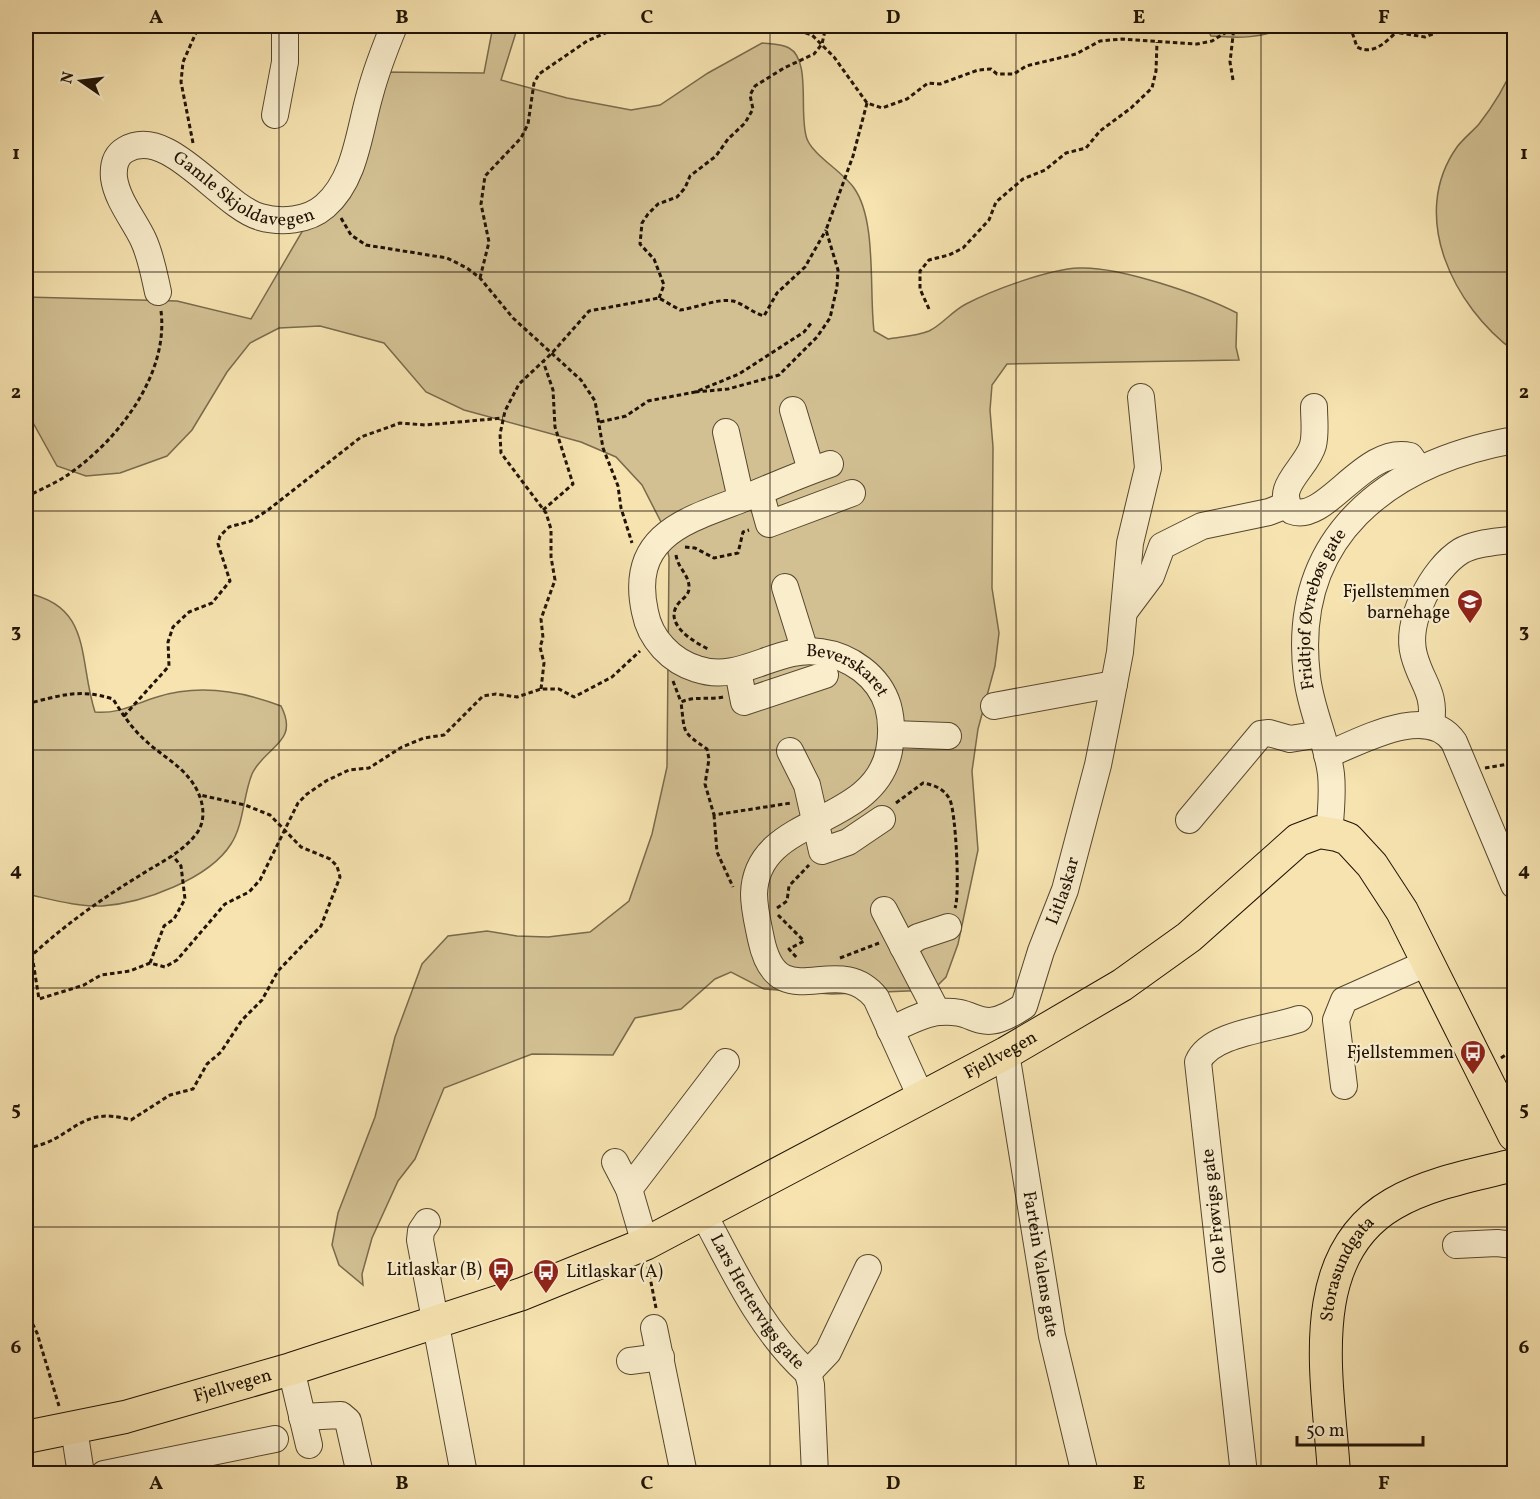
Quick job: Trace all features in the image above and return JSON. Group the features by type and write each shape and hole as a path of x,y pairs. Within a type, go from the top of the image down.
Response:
{"main road":[{"name":"Fjellvegen","path":"26,1437 70,1430 164,1407 291,1369 542,1286 645,1244 704,1215 1006,1053 1122,985 1189,937 1298,840 1320,832 1329,833"},
{"path":"1329,833 1348,839 1372,864 1402,911 1515,1135"},
{"name":"Storasundgata","path":"1334,1473 1327,1311 1338,1268 1350,1245 1369,1222 1392,1205 1421,1191 1515,1165"}],"street":[{"path":"275,115 285,62 285,26"},
{"name":"Gamle Skjoldavegen","path":"158,292 144,241 115,182 116,160 122,152 131,147 151,145 174,156 196,171 237,206 261,217 301,219 315,214 328,203 343,183 380,63 394,26"},
{"name":"Litlaskar","path":"937,1012 983,1021 997,1021 1024,1006 1041,951 1065,890 1098,765 1114,684 1131,543 1148,468 1141,397"},
{"path":"1287,505 1286,489 1306,461 1313,446 1314,407"},
{"name":"Beverskaret","path":"793,410 821,467 698,514 672,528 662,537 649,557 643,582 643,605 649,628 659,643 673,657 695,669 718,673 740,682 805,651 821,652 844,659 874,679 888,706 892,734 883,772 872,788 851,804 814,811 767,854 758,870 754,903 765,954 775,970 786,978 804,983 844,978 862,984 876,998 921,1097"},
{"path":"726,432 751,495 769,524 852,493"},
{"name":"Fridtjof Øvrebøs gate","path":"1329,833 1332,785 1324,744 1313,712 1304,648 1306,617 1313,590 1335,541 1350,520 1387,487 1419,469 1487,445 1515,440"},
{"path":"1287,505 1298,513 1307,512 1385,456 1410,456 1419,469"},
{"path":"1124,612 1151,576 1162,546 1202,526 1269,512 1287,505"},
{"path":"1431,725 1434,704 1414,654 1414,628 1421,599 1438,573 1461,551 1510,540"},
{"path":"785,588 805,651"},
{"path":"740,682 744,702 825,675"},
{"path":"994,706 1114,684"},
{"path":"1188,820 1261,734 1269,733 1324,744 1413,725 1431,725 1448,734 1515,885"},
{"path":"892,734 948,736"},
{"path":"790,751 807,785 822,851 848,842 882,819"},
{"path":"884,910 937,1012 890,1030"},
{"path":"900,941 948,927"},
{"path":"1344,1086 1336,1020 1344,1000 1427,963"},
{"name":"Ole Frøvigs gate","path":"1244,1473 1198,1062 1202,1052 1214,1043 1299,1019"},
{"name":"Fartein Valens gate","path":"1006,1053 1052,1336 1085,1473"},
{"path":"629,1189 726,1062"},
{"path":"615,1162 629,1189 645,1244"},
{"name":"Lars Hertervigs gate","path":"704,1215 760,1318 781,1346 808,1373 828,1352 868,1268"},
{"path":"427,1222 421,1231 420,1240 464,1473"},
{"path":"1456,1245 1497,1243 1515,1245"},
{"path":"654,1328 684,1473"},
{"path":"630,1361 661,1357"},
{"path":"291,1369 309,1445"},
{"path":"808,1373 811,1385 815,1473"},
{"path":"302,1417 341,1415 348,1421 360,1473"},
{"path":"70,1430 81,1473"},
{"path":"104,1473 275,1440"}],"path":[{"path":"480,278 489,242 481,204 485,176 521,138 528,124 534,82 539,74 587,41 608,32 651,26"},
{"path":"784,26 812,35 822,44 867,103 882,108 907,99 928,83 940,84 978,70 991,69 996,74 1014,74 1026,66 1076,54 1100,41 1122,39 1197,44 1212,41 1234,26"},
{"path":"659,298 664,285 654,259 640,244 642,223 658,204 677,196 685,188 690,176 716,156 728,139 745,123 753,109 750,95 755,86 784,68 814,54 822,44 826,26"},
{"path":"1233,80 1230,62 1234,26"},
{"path":"1350,26 1357,47 1364,51 1374,50 1402,26"},
{"path":"1386,26 1395,32 1425,37 1451,27"},
{"path":"1445,26 1484,30 1501,26"},
{"path":"196,171 181,82 183,62 199,28"},
{"path":"929,309 920,289 920,271 929,260 949,255 963,248 989,220 996,202 1023,179 1045,170 1066,153 1086,148 1100,131 1131,108 1152,88 1156,71 1157,42"},
{"path":"541,689 544,663 540,647 543,638 541,619 555,580 551,557 551,529 543,510 501,453 500,434 508,403 519,384 552,353 589,311 659,298 680,310 727,300 764,316 777,293 805,267 826,230 853,156 867,103"},
{"path":"328,203 342,218 351,235 366,245 447,258 480,278 513,318 590,391 600,422 606,460 618,486 621,508 634,550 649,557"},
{"path":"600,422 626,416 648,400 728,389 779,375 817,337 830,318 837,287 838,270 826,230"},
{"path":"26,497 67,475 99,448 122,421 150,379 162,321 158,292"},
{"path":"695,392 739,374 804,332 812,322"},
{"path":"543,361 554,390 555,427 573,484 543,510"},
{"path":"124,717 169,666 168,642 173,627 189,612 212,603 230,580 218,544 220,536 230,526 251,521 268,510 361,437 400,423 425,425 503,418"},
{"path":"712,650 694,642 682,633 677,623 675,611 687,595 689,588 688,578 677,564 676,555 686,546 714,558 738,554 743,532 769,524"},
{"path":"32,955 39,999 84,985 101,975 130,971 150,963 165,967 171,964 204,931 225,904 249,892 260,880 298,803 326,781 349,770 369,768 402,747 424,738 444,735 483,696 496,694 517,697 541,689 559,689 574,697 604,683 641,651 659,643"},
{"path":"740,682 710,700 687,698 681,702 684,732 688,738 707,749 709,759 705,784 714,815 717,852 736,892 754,903"},
{"path":"26,704 76,692 92,692 113,699 124,717 144,740 189,778 200,795 204,813 198,831 173,856 139,875 59,930 32,955"},
{"path":"1466,772 1515,763"},
{"path":"882,819 890,807 923,783 934,785 950,801 957,852 957,904 948,927"},
{"path":"26,1148 49,1144 73,1126 101,1114 131,1120 170,1095 193,1089 207,1064 221,1052 242,1020 262,1000 278,971 321,926 340,877 337,866 330,859 301,847 270,815 200,795"},
{"path":"714,815 814,811"},
{"path":"802,962 789,949 804,941 779,916 777,907 787,901 789,886 822,851"},
{"path":"150,963 164,926 174,919 185,899 181,866 173,856"},
{"path":"833,961 900,941"},
{"path":"26,954 32,955"},
{"path":"645,1244 657,1312 654,1328"},
{"path":"26,1310 37,1333 70,1430"}],"shaded area":[{"path":"493,26 518,26 501,80 567,98 631,110 660,105 708,73 762,43 789,48 796,54 800,64 807,139 815,151 849,182 861,202 869,237 874,331 888,339 929,331 966,304 1021,281 1067,269 1096,269 1160,283 1237,313 1236,347 1239,360 1007,364 992,385 990,410 993,447 992,588 999,633 995,666 978,729 972,771 978,850 958,944 946,977 933,990 832,994 764,989 731,972 715,979 681,1009 635,1018 613,1055 532,1054 444,1088 415,1159 398,1181 372,1238 362,1274 363,1285 339,1265 332,1245 338,1213 375,1117 395,1037 422,964 448,936 487,931 517,936 548,937 590,932 629,901 652,834 667,767 669,557 661,522 642,485 616,457 581,442 464,410 426,392 384,343 320,326 279,328 250,343 227,372 192,430 167,456 120,473 86,476 57,466 26,410 26,297 177,301 251,319 310,218 323,203 380,72 484,73"},
{"path":"1206,26 1287,26 1269,33 1240,37 1211,36"},
{"path":"1514,65 1514,351 1492,332 1473,310 1457,285 1445,258 1438,230 1437,202 1443,174 1457,147 1489,110 1503,89"},
{"path":"26,593 48,600 63,610 73,623 79,638 95,712 120,710 173,693 204,690 251,696 281,706 286,718 284,736 252,774 241,819 231,844 221,857 191,878 174,887 136,900 102,906 74,904 26,894"}],"place":[{"name":"Fjellstemmen barnehage","path":"1470,625"},
{"name":"Fjellstemmen","path":"1473,1076"},
{"name":"Litlaskar (B)","path":"501,1293"},
{"name":"Litlaskar (A)","path":"546,1295"}]}
